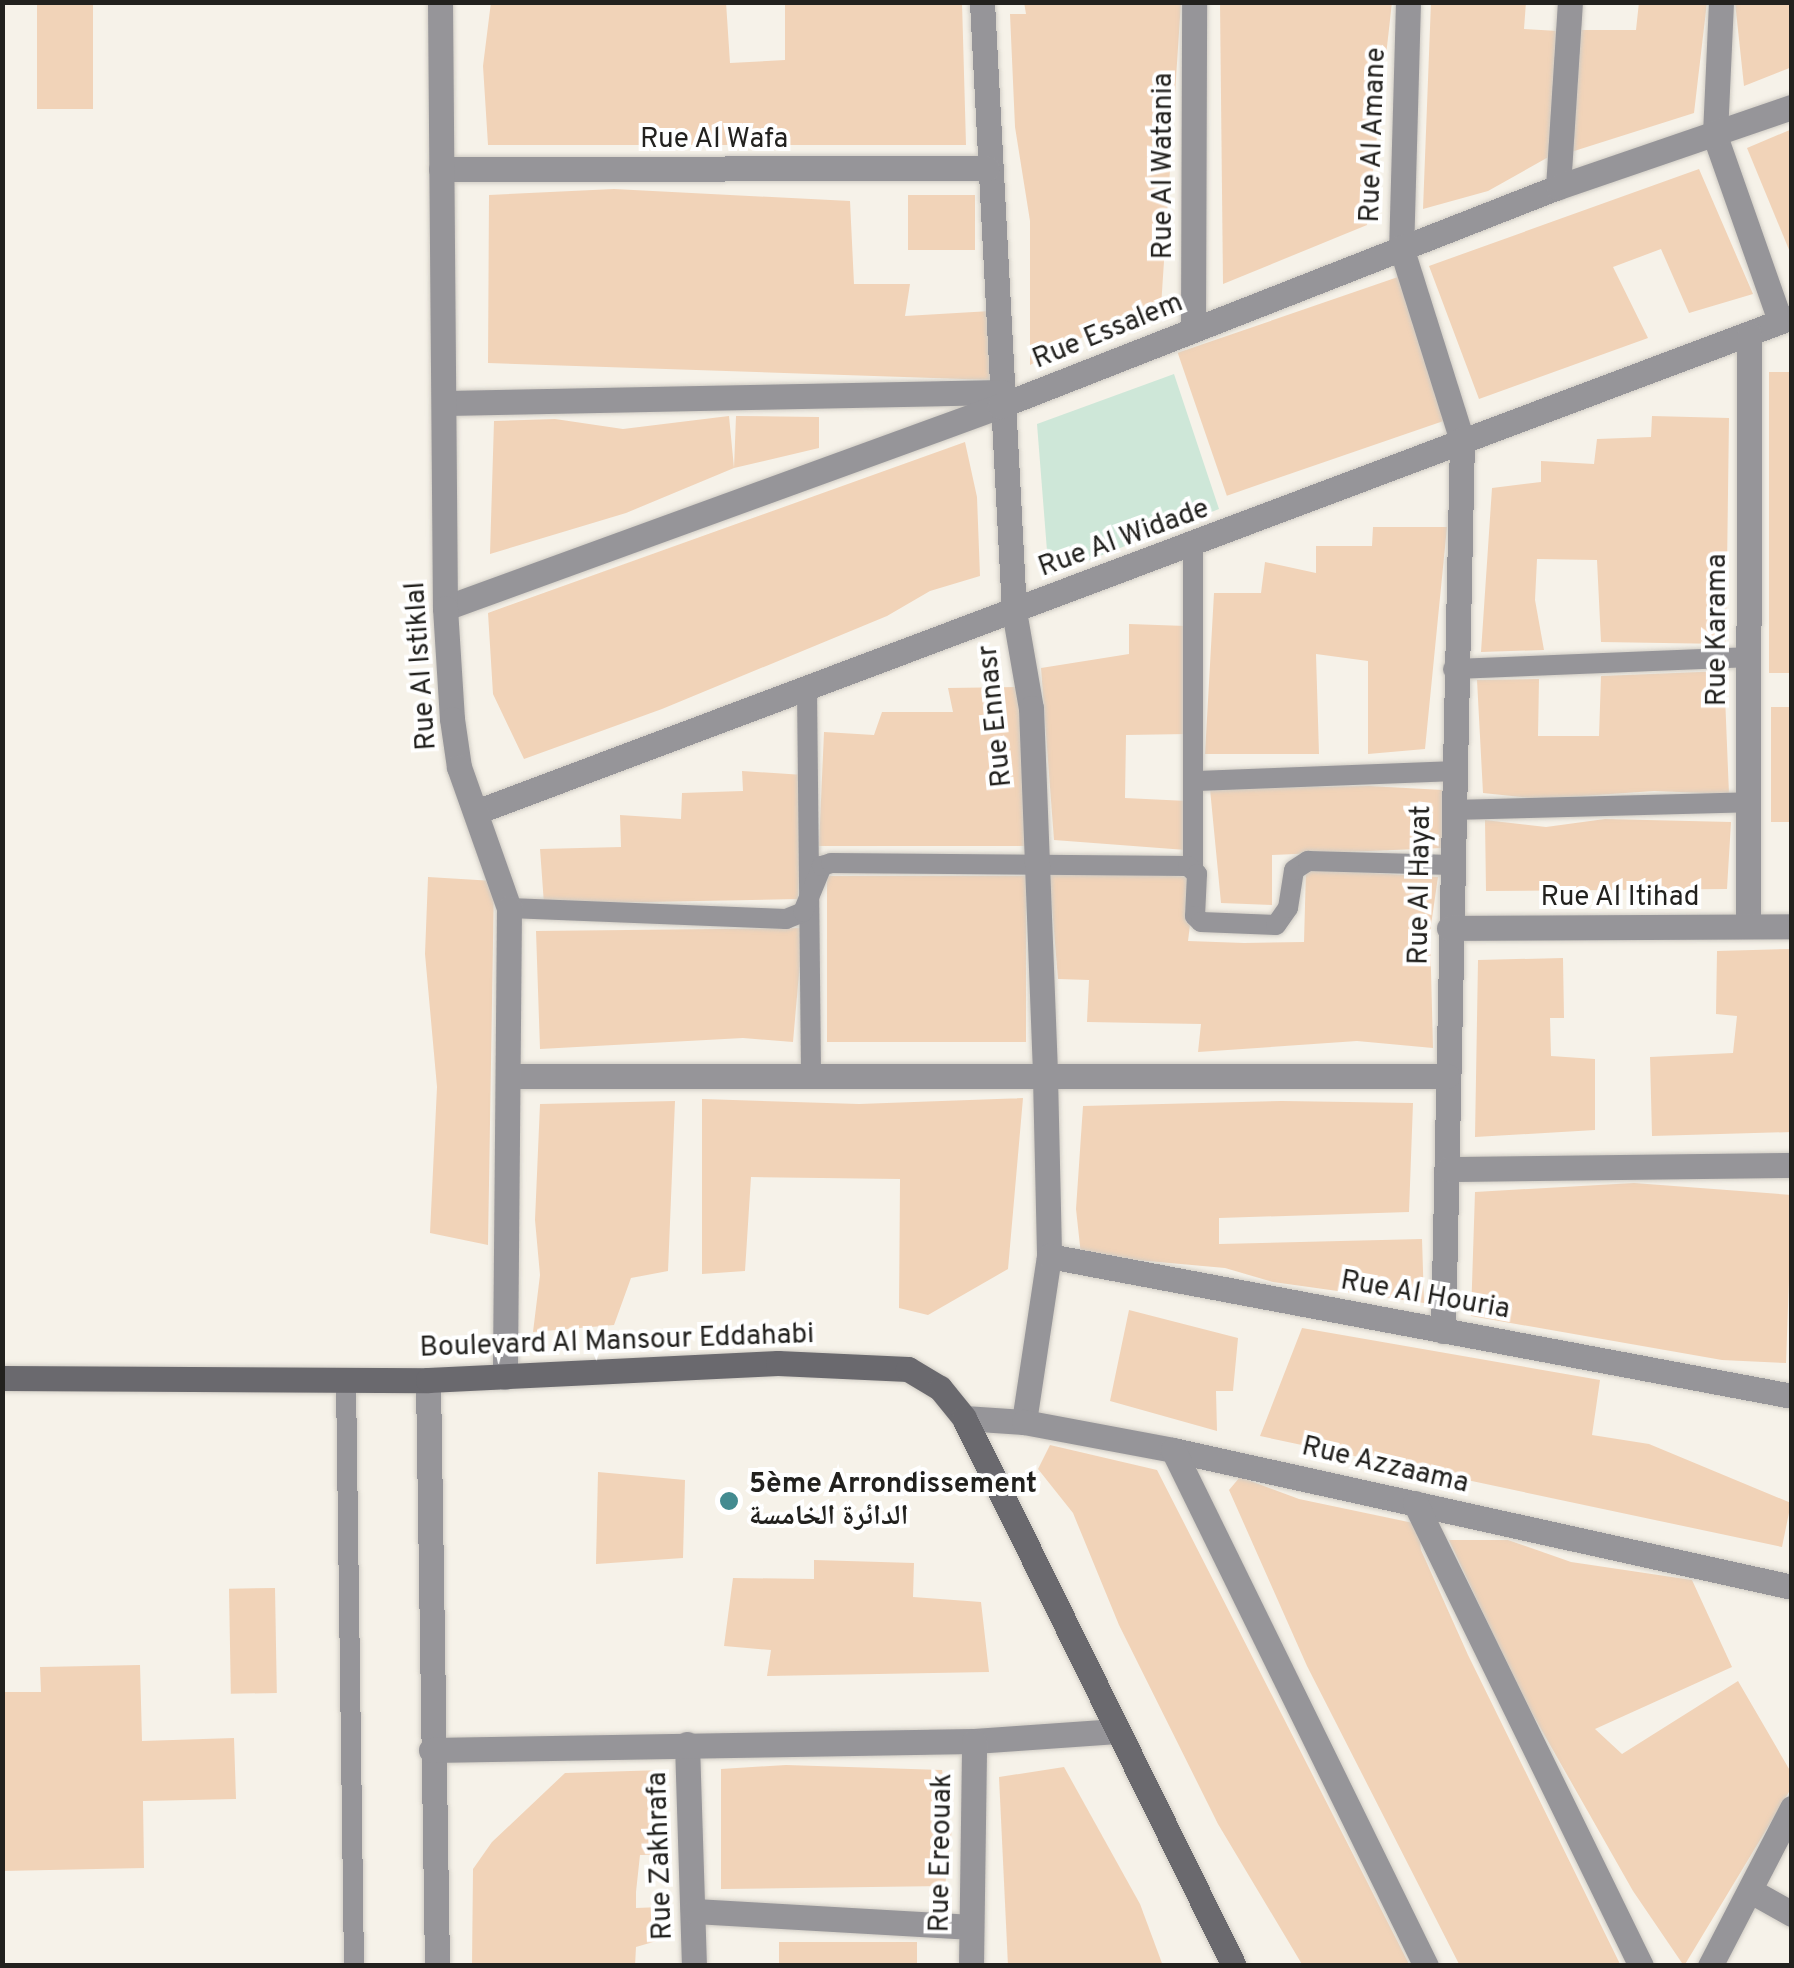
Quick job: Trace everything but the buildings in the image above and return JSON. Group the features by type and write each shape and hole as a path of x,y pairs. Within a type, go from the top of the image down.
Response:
{"main road":[{"name":"Boulevard Al Mansour Eddahabi","path":"2,1378 428,1380 687,1364 908,1369 940,1388 964,1418 1234,1966"}],"street":[{"name":"Rue Al Istiklal","path":"440,2 445,608 456,751 509,908 505,1377"},
{"name":"Rue Ennasr","path":"982,2 987,168 1014,611 1031,708 1045,1076 1048,1256 1024,1422"},
{"name":"Rue Al Watania","path":"1194,2 1194,330"},
{"name":"Rue Al Amane","path":"1408,2 1400,247 1462,440"},
{"path":"1558,187 1570,2"},
{"path":"1721,2 1715,136 1786,319"},
{"name":"Rue Essalem","path":"445,608 1194,330 1558,187 1792,107"},
{"name":"Rue Al Wafa","path":"441,169 987,168"},
{"name":"Rue Al Widade","path":"476,812 1193,547 1462,440 1786,319"},
{"name":"Rue Karama","path":"1748,334 1748,926"},
{"path":"446,403 1001,399"},
{"name":"Rue Al Hayat","path":"1443,1331 1453,669 1462,440"},
{"name":"Rue Al Itihad","path":"1449,928 1792,926"},
{"path":"509,1076 1447,1076"},
{"path":"1448,1170 1792,1165"},
{"name":"Rue Al Houria","path":"1048,1256 1792,1396"},
{"path":"428,1380 437,1966"},
{"name":"Rue Azzaama","path":"964,1418 1024,1422 1173,1450 1792,1587"},
{"path":"1173,1450 1426,1966"},
{"path":"1415,1504 1641,1966"},
{"path":"431,1750 974,1741 1116,1731"},
{"name":"Rue Ereouak","path":"971,1966 974,1741"},
{"name":"Rue Zakhrafa","path":"687,1744 694,1966"},
{"path":"1710,1966 1792,1808"},
{"path":"1751,1891 1792,1914"},
{"path":"694,1911 969,1927"}],"lane":[{"path":"1193,547 1193,868 1197,919 1261,925 1283,921 1294,870 1308,861 1452,866"},
{"path":"1453,669 1748,657"},
{"path":"807,689 811,1076"},
{"path":"1194,781 1452,770"},
{"path":"1453,810 1749,802"},
{"path":"509,908 786,919 807,906 822,866 831,862 1193,868"},
{"path":"346,1380 354,1966"}],"green space":[{"path":"1174,374 1219,509 1049,576 1037,424"}],"place":[{"name":"5ème Arrondissement الدائرة الخامسة","path":"729,1501"}]}
